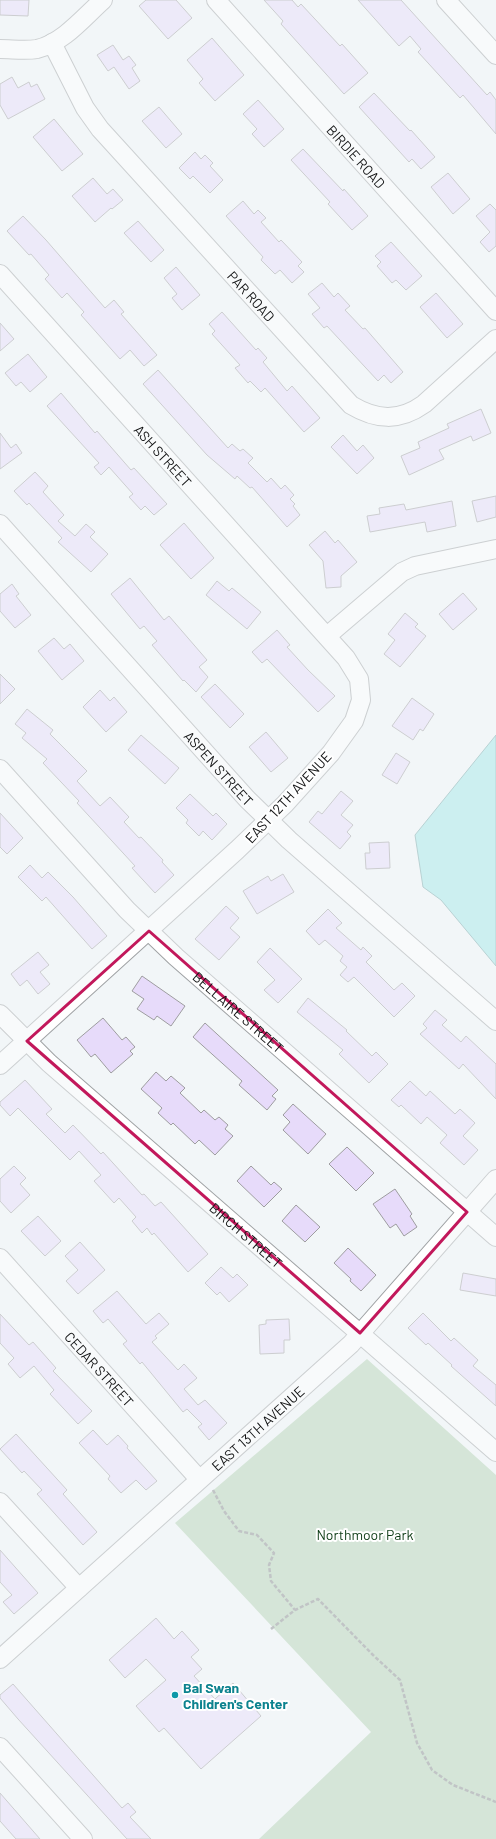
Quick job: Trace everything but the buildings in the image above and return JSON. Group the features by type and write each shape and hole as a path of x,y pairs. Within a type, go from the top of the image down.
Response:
{"street":[{"path":"0,49 28,50 52,43 65,34 103,0"},
{"name":"BIRDIE ROAD","path":"216,0 496,311"},
{"path":"446,0 496,55"},
{"name":"PAR ROAD","path":"52,43 85,108 100,129 351,405 372,415 383,417 397,416 416,410 496,339"},
{"name":"ASH STREET","path":"0,274 327,636"},
{"name":"ASPEN STREET","path":"0,524 247,799 289,840 496,1021"},
{"path":"327,636 402,572 415,566 496,549"},
{"name":"EAST 12TH AVENUE","path":"0,1065 149,931 268,820 331,753 346,733 359,710 361,700 359,679 346,658 327,636"},
{"name":"BELLAIRE STREET","path":"0,769 127,910 176,957 496,1237"},
{"name":"BIRCH STREET","path":"0,1014 61,1073 496,1452"},
{"name":"EAST 13TH AVENUE","path":"0,1660 360,1333 496,1178"},
{"name":"CEDAR STREET","path":"0,1258 199,1479"},
{"path":"0,1502 79,1588"},
{"path":"0,1747 83,1839"}],"path":[{"path":"213,1490 224,1511 238,1530 257,1535 274,1552 268,1565 271,1582 295,1610"},
{"path":"271,1629 295,1610 318,1599 400,1680 417,1743 432,1770 453,1785 496,1802"}],"highlighted area":[{"path":"149,931 467,1212 360,1333 27,1041"}],"green space":[{"name":"Northmoor Park","path":"367,1359 496,1475 496,1839 259,1839 371,1732 175,1523"}],"water":[{"path":"496,735 496,966 441,900 423,887 415,835"}],"place":[{"name":"Bal Swan Children's Center","path":"175,1695"}]}
